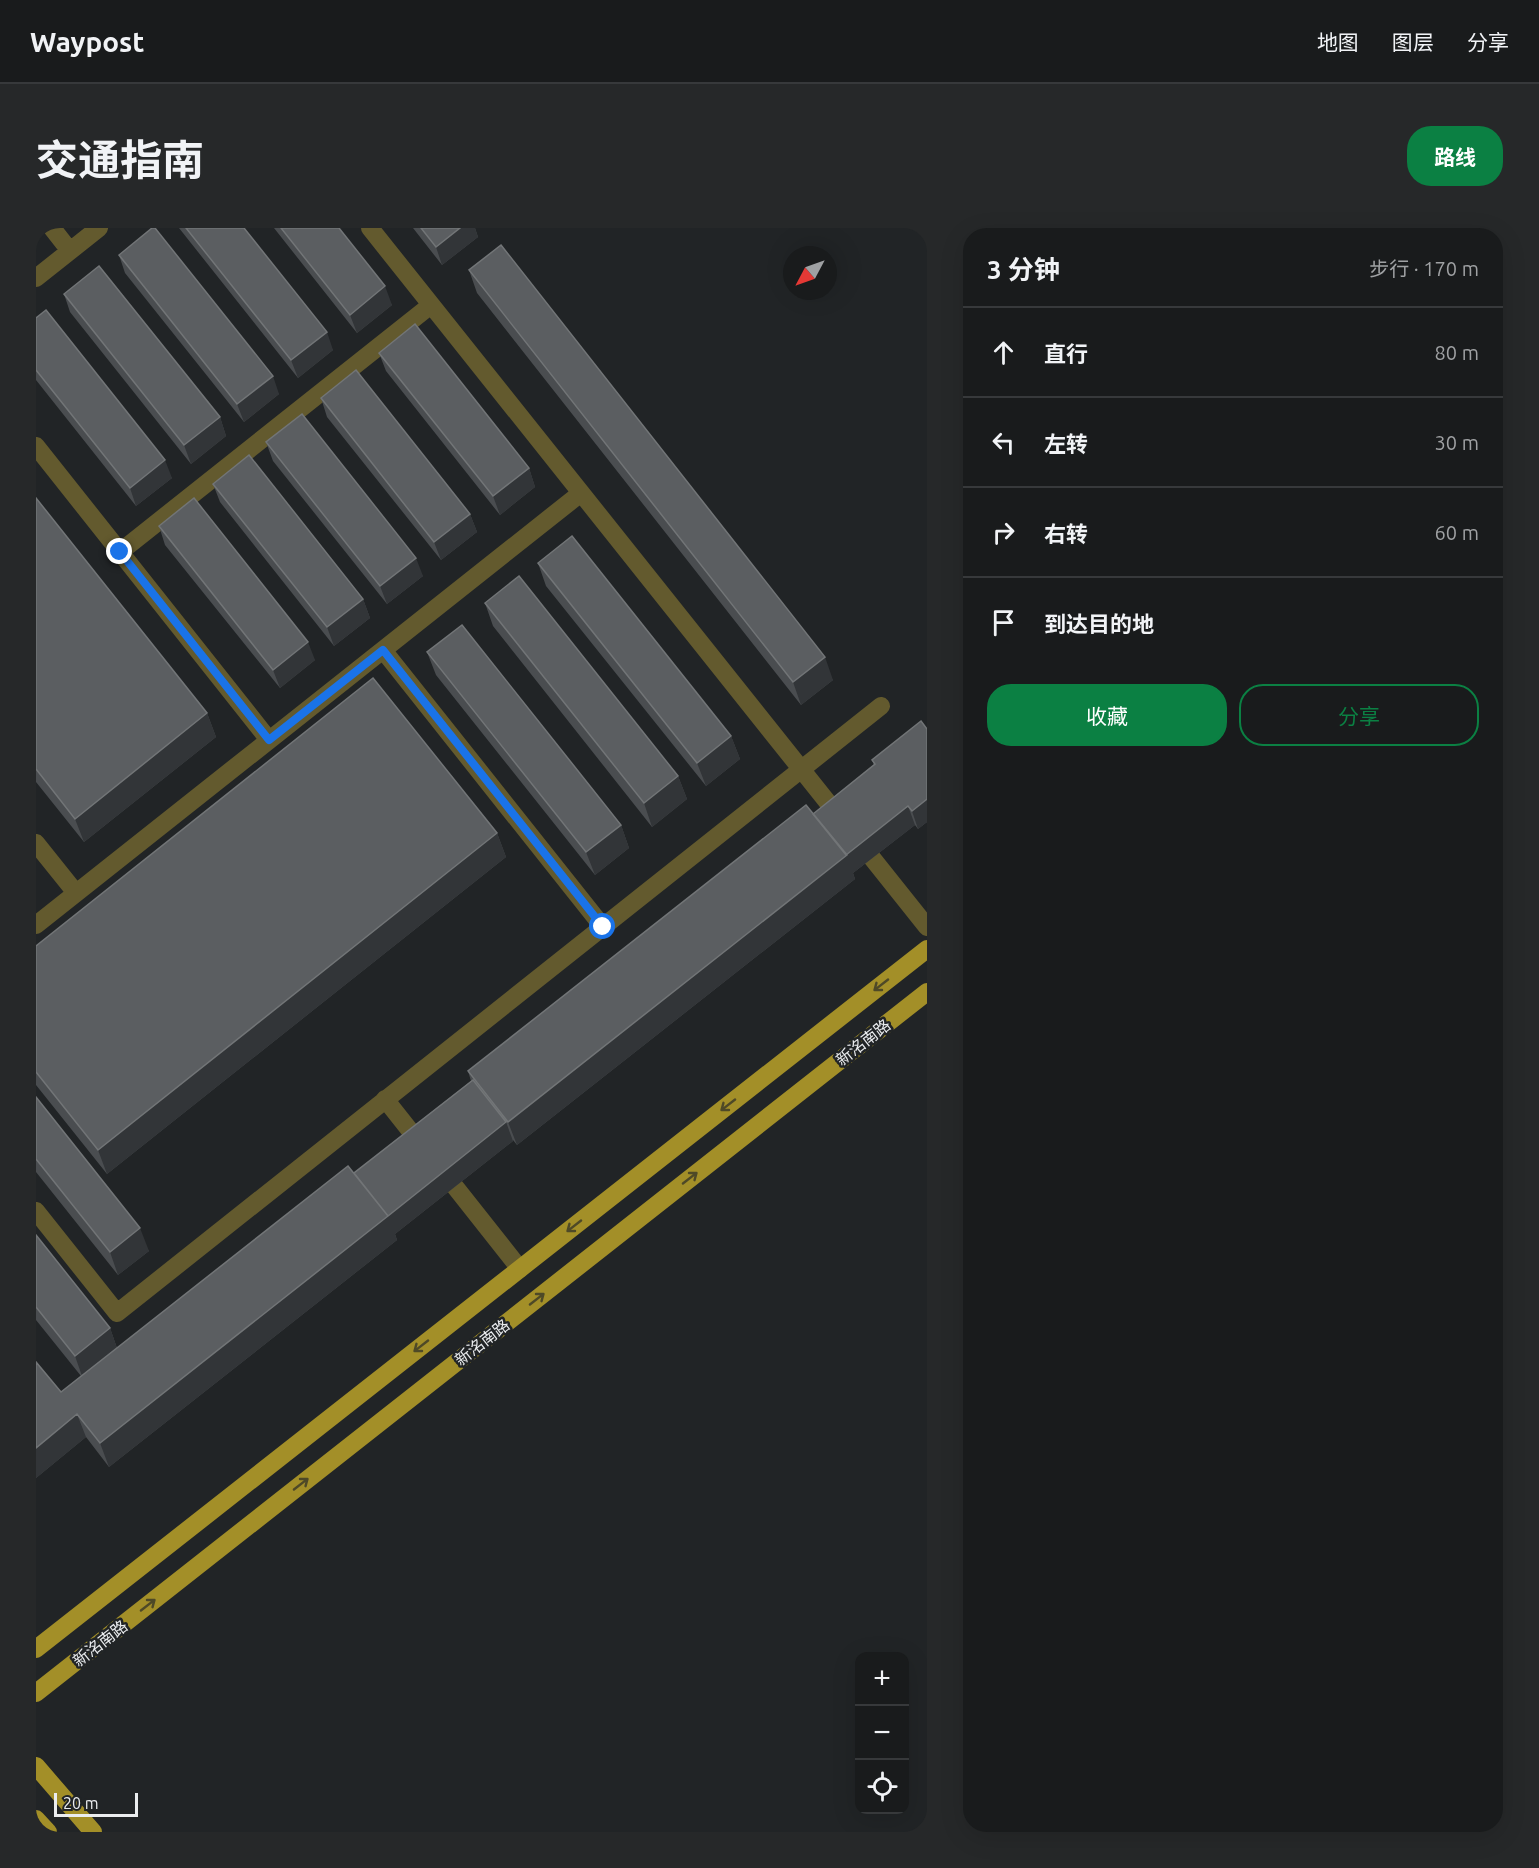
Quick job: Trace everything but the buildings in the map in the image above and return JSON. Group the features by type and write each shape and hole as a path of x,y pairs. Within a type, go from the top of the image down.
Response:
{"main road":[{"name":"新洺南路","path":"36,1649 927,949"},
{"name":"新洺南路","path":"36,1693 927,992"},
{"path":"36,1766 93,1832"},
{"path":"36,1819 48,1832"}],"lane":[{"path":"52,228 70,251"},
{"path":"36,278 99,228"},
{"path":"370,228 927,927"},
{"path":"120,552 431,305"},
{"path":"36,446 269,740"},
{"path":"36,925 581,493"},
{"path":"383,650 603,927"},
{"path":"36,1211 117,1312 881,706"},
{"path":"36,843 76,893"},
{"path":"385,1099 520,1269"}],"route":[{"path":"120,552 269,740 383,650 603,927"}]}
